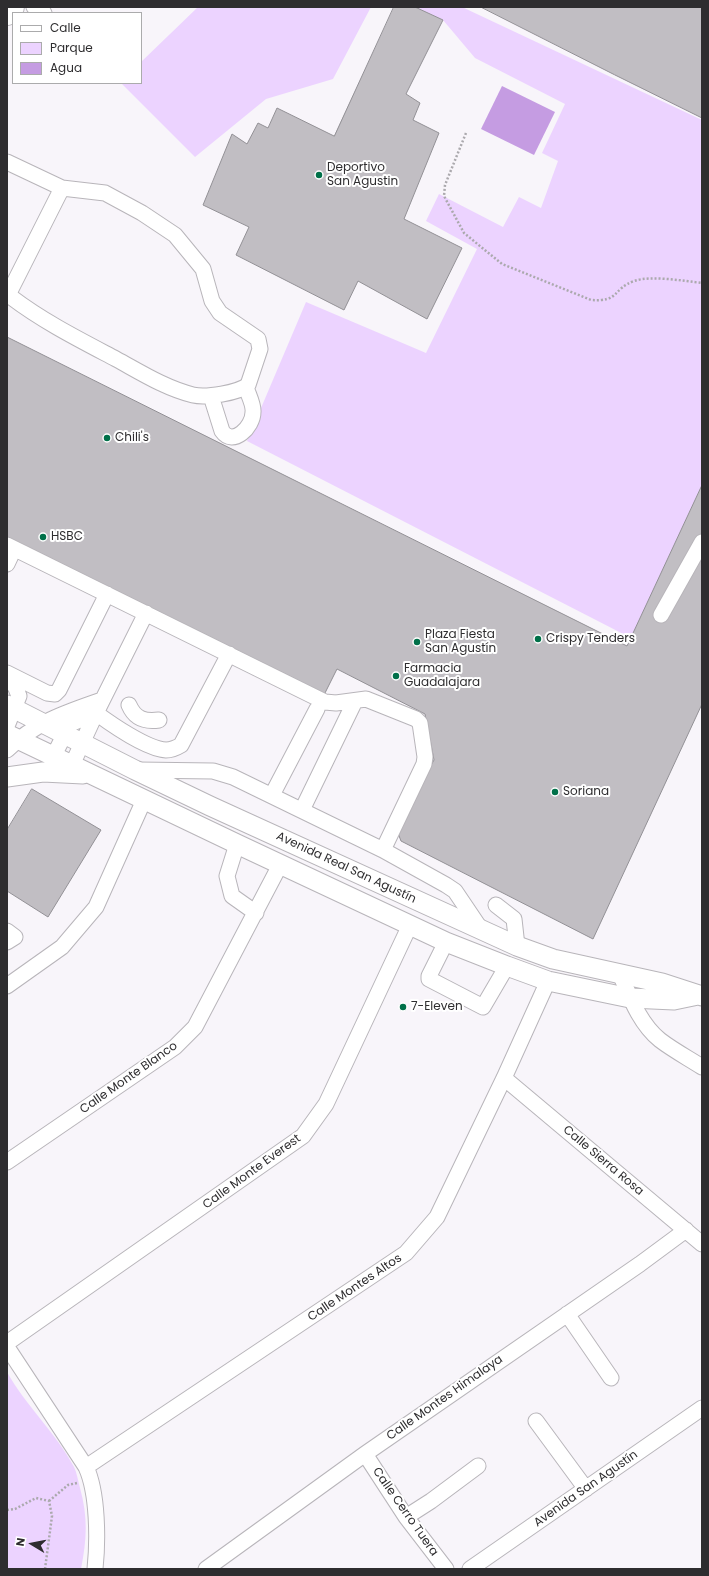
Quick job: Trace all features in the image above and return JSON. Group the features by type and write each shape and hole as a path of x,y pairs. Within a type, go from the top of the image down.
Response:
{"highway":[{"path":"7,14 13,7"}],"main road":[{"name":"Avenida Real San Agustín","path":"11,707 135,770 517,946 553,959 675,986 700,996"},
{"name":"Avenida Real San Agustín","path":"10,737 54,755 280,865 446,942 507,966 548,981 630,998 674,1000 700,996"},
{"path":"7,777 43,772 93,775"}],"street":[{"path":"7,162 62,188 105,193 142,213 175,235 203,269 212,301 220,312 258,339 260,349 250,383 246,387 212,396 191,395 150,378 42,319 11,298 10,293 62,188"},
{"path":"212,396 222,431 225,436 232,438 237,437 249,424 254,412 246,387"},
{"path":"661,615 702,542"},
{"path":"7,564 10,547 325,702 336,703 366,699 416,718 420,724 424,762 383,850"},
{"path":"7,673 47,693 55,694 59,690 107,594"},
{"path":"72,765 146,613"},
{"path":"99,707 116,728 147,744 165,750 174,748 181,745 229,654"},
{"path":"7,680 15,686 19,693 11,707 10,737 43,722 99,707"},
{"path":"302,810 355,701"},
{"path":"129,705 138,717 150,721 159,720"},
{"path":"54,755 70,724 99,707"},
{"path":"272,795 318,710"},
{"path":"135,770 213,771 245,782 383,850 435,878 455,891 482,931"},
{"path":"7,986 62,947 88,918 96,907 144,800"},
{"path":"237,844 227,876 232,896 256,913"},
{"name":"Calle Monte Blanco","path":"7,1162 182,1041 201,1019 280,865"},
{"path":"496,906 514,919 517,946"},
{"name":"Calle Monte Everest","path":"7,1343 303,1136 326,1104 410,925"},
{"path":"7,931 15,937 7,942"},
{"path":"446,942 429,978 483,1007 507,966"},
{"path":"620,974 630,998 643,1020 656,1036 702,1067"},
{"name":"Calle Montes Altos","path":"88,1472 406,1253 437,1217 504,1078 548,981"},
{"name":"Calle Sierra Rosa","path":"504,1078 702,1244"},
{"name":"Calle Montes Himalaya","path":"206,1569 365,1454 640,1264 686,1230"},
{"path":"567,1314 611,1378"},
{"path":"7,1347 88,1472 98,1545 95,1569"},
{"name":"Avenida San Agustín","path":"470,1569 702,1408"},
{"path":"536,1421 586,1489"},
{"name":"Calle Cerro Tuera","path":"365,1454 406,1517 446,1569"},
{"path":"406,1517 432,1501 478,1466"}],"path":[{"path":"466,133 445,185 444,196 464,233 502,264 591,300 605,301 612,298 624,286 636,280 656,279 702,283"},
{"path":"49,1501 68,1485 88,1472"},
{"path":"7,1510 15,1509 36,1498 49,1501"},
{"path":"45,1569 52,1516 49,1501"}],"green space":[{"path":"198,7 371,7 333,79 266,99 195,157 122,84 142,84 142,61"},
{"path":"415,7 462,7 702,120 702,485 631,638 247,441 306,302 426,353 477,249 426,221 439,194 503,227 519,197 541,208 558,161 542,153 565,104 475,58 443,20"},
{"path":"7,1372 23,1396 59,1443 77,1474 83,1499 86,1528 81,1569 7,1569"}],"water":[{"path":"502,86 555,112 534,155 481,129"}],"building":[{"name":"Deportivo San Agustin","path":"394,7 415,7 443,20 406,94 420,103 413,120 439,133 404,219 462,248 427,319 358,281 344,310 236,255 249,227 203,205 232,134 247,144 258,123 268,128 277,108 334,136"},
{"path":"481,7 702,7 702,118 615,75"},
{"name":"Plaza Fiesta San Agustín","path":"7,337 627,646 702,485 702,704 593,939 401,841 396,828 434,760 425,714 337,669 323,697 7,537"},
{"path":"32,789 101,830 48,917 7,891 7,830"}],"place":[{"name":"Deportivo San Agustin","path":"319,175"},
{"name":"Chili's","path":"107,438"},
{"name":"HSBC","path":"43,537"},
{"name":"Crispy Tenders","path":"538,639"},
{"name":"Plaza Fiesta San Agustín","path":"417,642"},
{"name":"Farmacia Guadalajara","path":"396,676"},
{"name":"Soriana","path":"555,792"},
{"name":"7-Eleven","path":"403,1007"}]}
